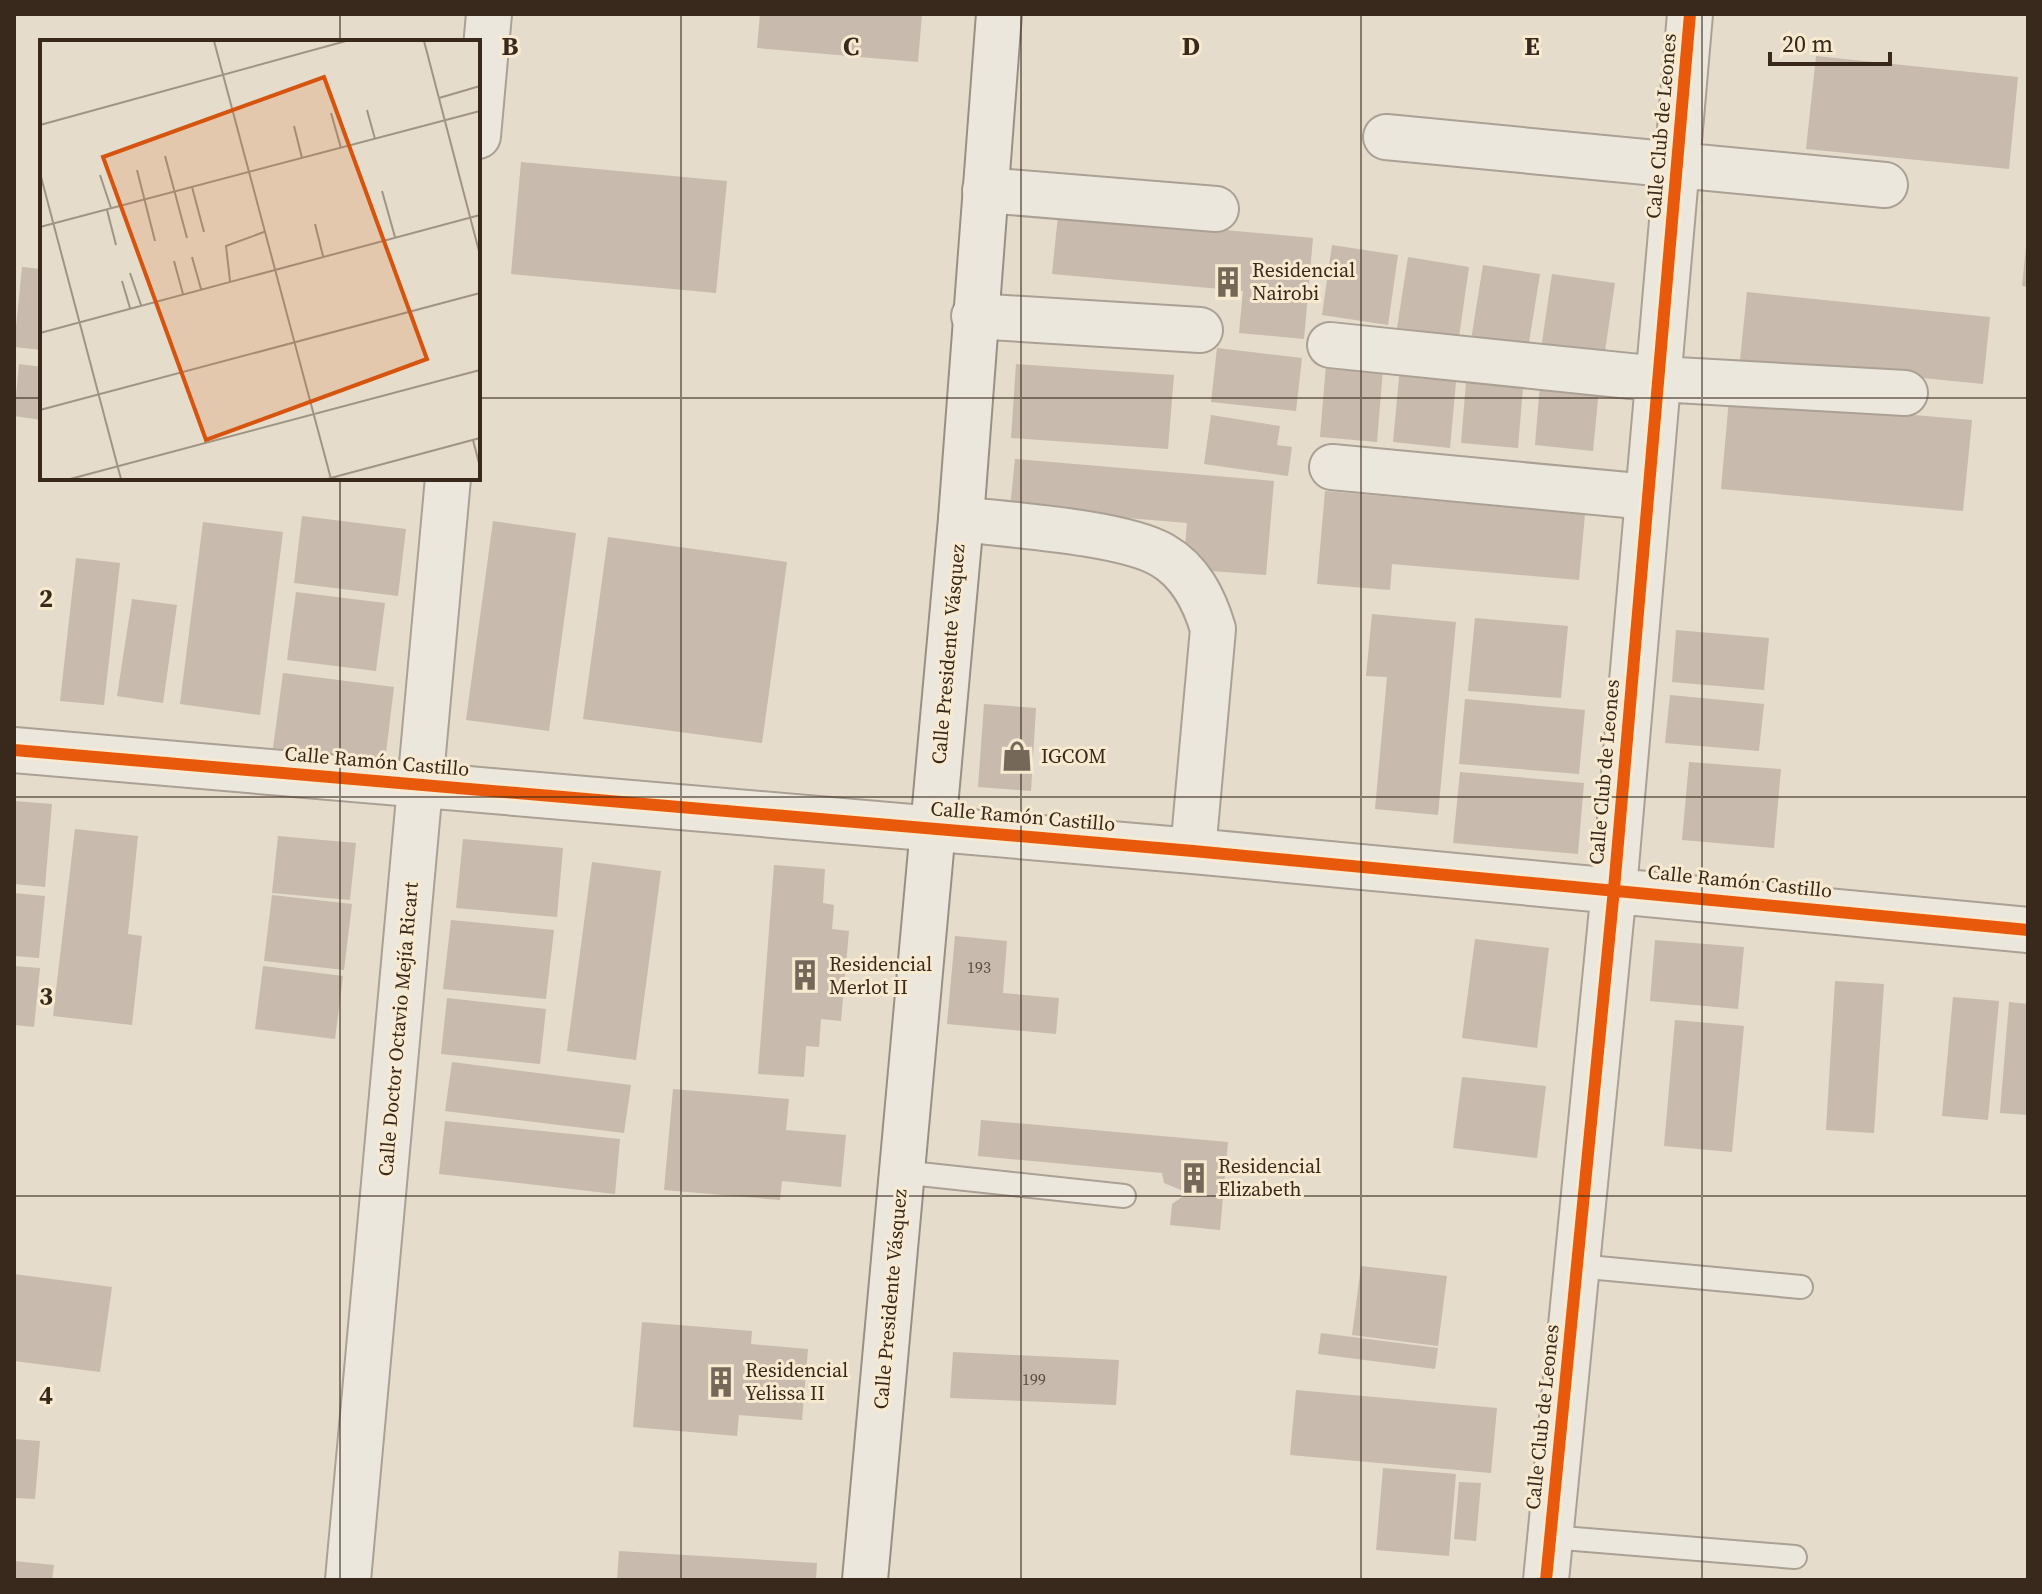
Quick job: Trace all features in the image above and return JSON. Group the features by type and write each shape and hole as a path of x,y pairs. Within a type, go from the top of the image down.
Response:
{"street":[{"path":"480,114 489,14"},
{"name":"Calle Presidente Vásquez","path":"865,1580 961,519 999,14"},
{"name":"Calle Club de Leones","path":"1546,1580 1614,889 1690,14"},
{"path":"1386,137 1885,185"},
{"path":"985,190 1216,209"},
{"path":"974,316 1200,330"},
{"path":"1330,345 1659,379 1905,393"},
{"path":"1332,467 1648,497"},
{"name":"Calle Doctor Octavio Mejía Ricart","path":"348,1580 448,480"},
{"path":"961,519 1133,544 1162,555 1188,577 1205,603 1213,629 1193,851"},
{"name":"Calle Ramón Castillo","path":"14,750 1193,851 2028,930"}],"lane":[{"path":"901,1172 1124,1196"},
{"path":"1577,1266 1801,1287"},
{"path":"1550,1537 1795,1557"}],"building":[{"path":"760,14 922,14 918,62 757,48"},
{"path":"1816,56 2018,77 2009,169 1806,149"},
{"path":"521,162 727,181 716,293 511,274"},
{"name":"Residencial Nairobi","path":"1058,215 1313,238 1304,339 1239,333 1243,291 1052,274"},
{"path":"1332,245 1398,255 1388,325 1322,315"},
{"path":"2028,247 2028,287 2022,286"},
{"path":"1408,257 1469,267 1459,337 1397,328"},
{"path":"1483,265 1540,274 1528,349 1471,340"},
{"path":"22,267 40,269 40,350 14,347"},
{"path":"1552,274 1615,283 1604,358 1541,349"},
{"path":"1747,292 1990,317 1983,384 1740,360"},
{"path":"1217,348 1302,358 1296,411 1211,402"},
{"path":"19,364 40,367 40,420 14,416"},
{"path":"1016,364 1174,375 1168,449 1011,438"},
{"path":"1326,364 1383,369 1377,442 1320,437"},
{"path":"1400,367 1457,371 1450,448 1393,442"},
{"path":"1467,370 1524,375 1518,448 1461,443"},
{"path":"1540,384 1599,389 1593,451 1535,445"},
{"path":"1729,399 1972,420 1963,511 1721,489"},
{"path":"1211,415 1280,426 1277,445 1292,447 1288,476 1204,464"},
{"path":"1015,459 1274,481 1266,575 1183,569 1187,523 1010,508"},
{"path":"1325,491 1585,514 1579,580 1392,564 1390,590 1317,584"},
{"path":"302,516 406,529 398,596 294,583"},
{"path":"493,521 576,533 549,731 466,720"},
{"path":"203,522 283,532 260,715 180,704"},
{"path":"608,537 787,562 762,743 583,719"},
{"path":"76,558 120,563 104,705 60,701"},
{"path":"296,592 385,603 376,671 287,660"},
{"path":"132,599 177,605 163,703 117,696"},
{"path":"1372,614 1456,622 1438,815 1375,809 1387,677 1366,676"},
{"path":"1475,618 1568,626 1561,698 1468,691"},
{"path":"1676,630 1769,638 1764,690 1672,682"},
{"path":"283,673 394,687 385,761 273,748"},
{"path":"1670,695 1764,704 1759,751 1665,743"},
{"path":"1465,699 1585,710 1579,774 1459,764"},
{"path":"984,704 1036,708 1031,791 978,787"},
{"path":"1689,762 1781,769 1774,848 1682,840"},
{"path":"1460,772 1584,783 1578,854 1453,843"},
{"path":"14,801 52,804 45,887 14,884"},
{"path":"75,829 138,836 128,934 142,936 132,1025 53,1016"},
{"path":"278,836 356,843 350,900 272,893"},
{"path":"463,839 563,848 557,917 456,908"},
{"path":"592,862 661,871 636,1060 567,1051"},
{"name":"Residencial Merlot II","path":"774,865 825,869 823,903 834,905 832,929 849,931 841,1021 821,1019 819,1047 806,1046 804,1077 758,1074"},
{"path":"14,893 45,896 39,958 14,956"},
{"path":"272,895 352,904 344,970 264,961"},
{"path":"451,920 554,930 546,999 443,989"},
{"path":"955,936 1007,941 1003,993 1059,998 1056,1034 947,1024"},
{"path":"1475,939 1549,948 1537,1048 1462,1038"},
{"path":"1655,940 1744,947 1738,1009 1650,1001"},
{"path":"14,966 40,968 34,1027 14,1025"},
{"path":"263,966 343,976 335,1039 255,1029"},
{"path":"1835,981 1884,984 1874,1133 1826,1130"},
{"path":"1953,997 1999,1001 1988,1120 1942,1116"},
{"path":"447,998 546,1009 540,1064 441,1054"},
{"path":"2009,1002 2028,1004 2028,1115 2000,1113"},
{"path":"1675,1020 1744,1026 1732,1152 1664,1146"},
{"path":"452,1062 631,1085 624,1133 445,1111"},
{"path":"1462,1077 1546,1086 1537,1158 1453,1148"},
{"path":"673,1089 789,1099 786,1130 846,1135 841,1187 782,1181 780,1200 664,1190"},
{"name":"Residencial Elizabeth","path":"981,1120 1228,1142 1220,1230 1170,1225 1172,1204 1188,1193 1164,1183 1162,1173 978,1156"},
{"path":"445,1121 620,1139 615,1194 439,1174"},
{"path":"1361,1266 1447,1276 1438,1346 1352,1335"},
{"path":"14,1274 112,1287 100,1372 14,1361"},
{"name":"Residencial Yelissa II","path":"642,1322 752,1331 751,1344 808,1349 802,1420 739,1415 737,1436 633,1427"},
{"path":"1321,1333 1438,1348 1435,1369 1318,1354"},
{"path":"953,1352 1119,1360 1116,1405 950,1398"},
{"path":"1296,1390 1497,1408 1491,1473 1290,1455"},
{"path":"14,1439 40,1441 35,1499 14,1498"},
{"path":"1383,1468 1456,1474 1449,1556 1376,1550"},
{"path":"1459,1482 1481,1483 1476,1541 1454,1539"},
{"path":"619,1551 817,1563 816,1580 617,1580"},
{"path":"14,1561 54,1565 52,1580 14,1580"}],"cycle path":[{"path":"1546,1580 1614,889 1690,14"},
{"path":"14,750 1193,851 2028,930"}],"place":[{"name":"Residencial Nairobi","path":"1228,282"},
{"name":"IGCOM","path":"1017,756"},
{"name":"Residencial Merlot II","path":"805,975"},
{"name":"Residencial Elizabeth","path":"1194,1178"},
{"name":"Residencial Yelissa II","path":"721,1382"}]}
